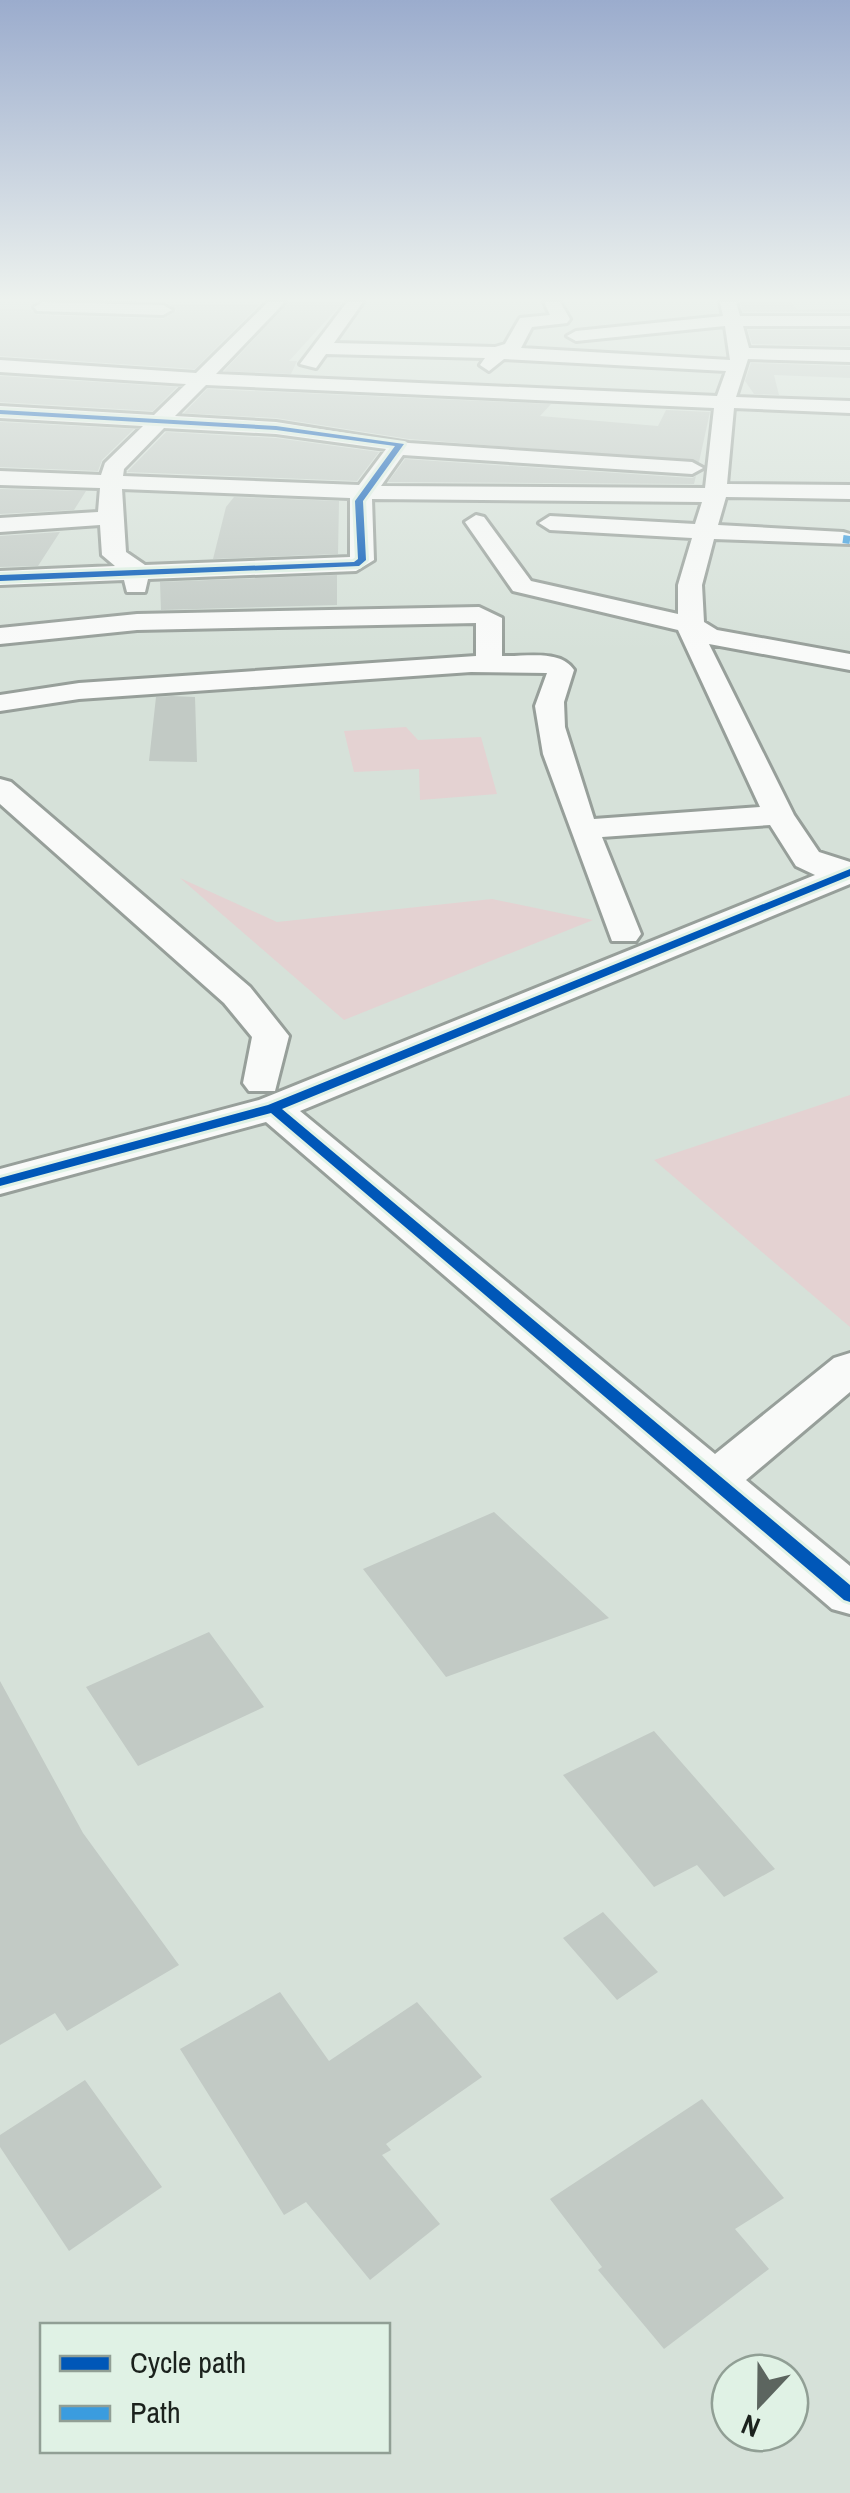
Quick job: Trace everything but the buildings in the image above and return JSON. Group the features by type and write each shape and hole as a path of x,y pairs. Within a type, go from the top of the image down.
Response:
{"street":[{"path":"0,578 356,564 362,560 370,522 358,501 400,444 276,428 113,418"},
{"path":"136,570 114,556 110,518 113,468 128,448 163,418"},
{"path":"208,486 241,454 288,418"},
{"path":"723,418 716,484 690,585 690,625 778,815 807,859"},
{"path":"396,448 539,452 716,484"},
{"path":"0,478 363,492 716,484 850,492"},
{"path":"0,524 110,518"},
{"path":"843,539 466,522 522,586 690,625 709,636 850,662"},
{"path":"136,570 137,622"},
{"path":"0,636 137,622 479,615 488,618 488,664"},
{"path":"0,703 78,691 488,664 536,662 561,670 549,704 554,742 624,934"},
{"path":"0,788 237,995 271,1036 268,1095"},
{"path":"585,829 778,815"},
{"path":"0,1153 268,1095 624,934 807,859 847,865"},
{"path":"0,1182 268,1095 847,865"},
{"path":"268,1095 850,1595"},
{"path":"715,1480 850,1368"}],"shaded area":[{"path":"406,727 418,740 481,737 497,794 420,800 419,769 354,772 344,731"},
{"path":"180,878 277,922 492,899 593,920 344,1020"},
{"path":"850,1095 850,1327 654,1160"}],"marked path":[{"path":"843,539 850,540"}],"cycle path":[{"path":"0,578 356,564 362,560 359,501 400,444 276,428 109,418"},
{"path":"0,1182 273,1108 850,872"},
{"path":"273,1108 850,1595"}]}
